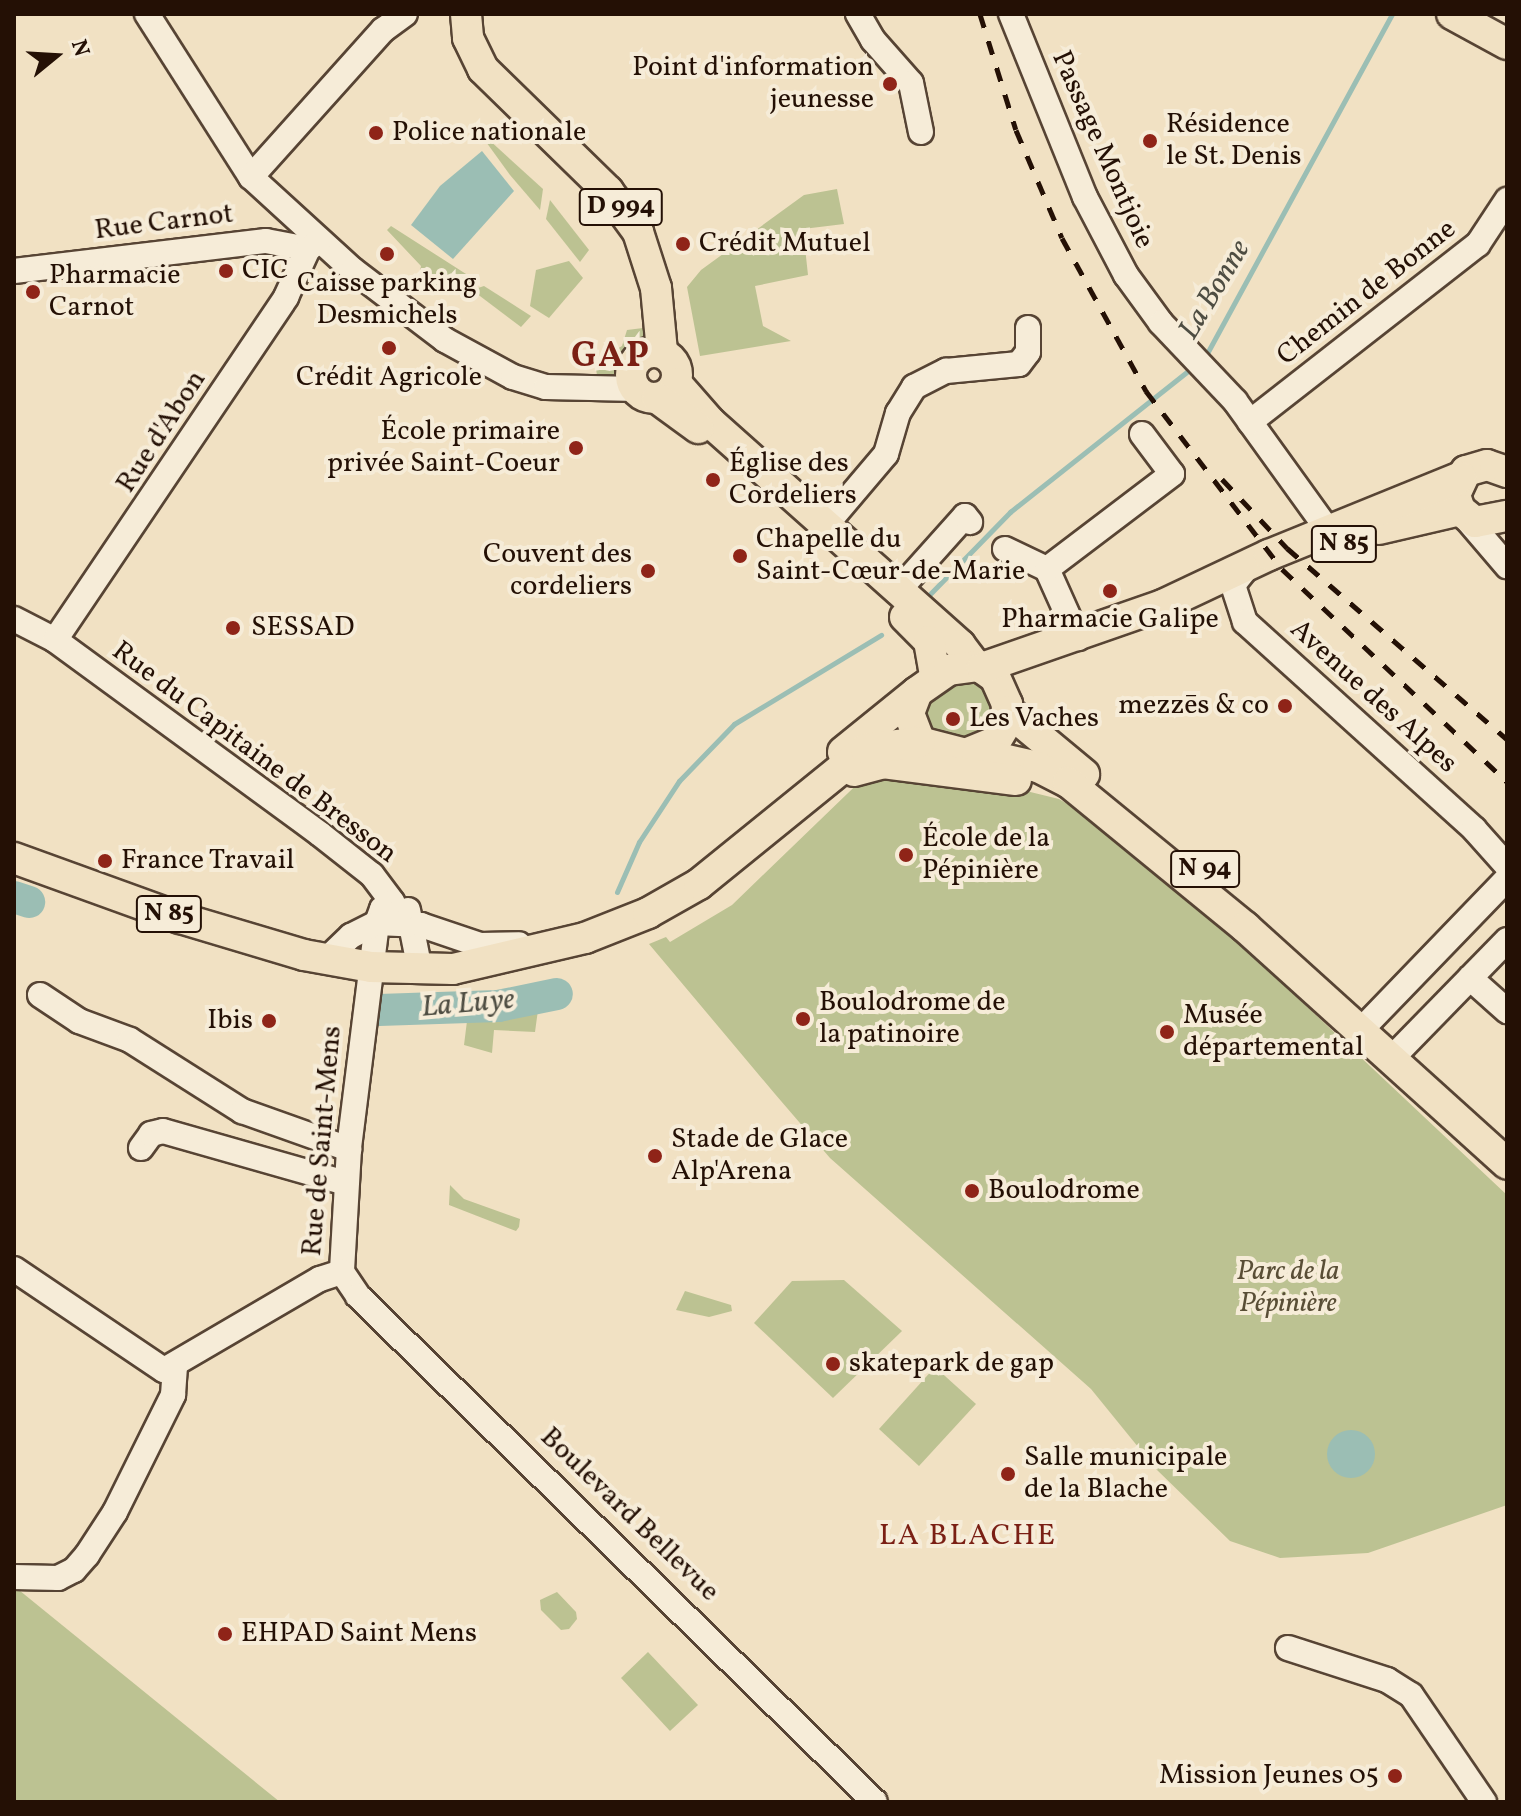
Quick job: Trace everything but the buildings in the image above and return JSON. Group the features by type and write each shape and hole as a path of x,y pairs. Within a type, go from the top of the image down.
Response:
{"main road":[{"name":"D 994","path":"466,14 468,38 483,69 576,158 633,225 656,288 662,352"},
{"path":"1452,14 1507,44"},
{"path":"656,390 676,365 662,352 645,353 633,364 656,390 921,632 933,652 926,684 909,713 920,742 939,751 977,753 995,742 1007,708 995,677 978,667 960,645 710,422 656,390"},
{"path":"1504,467 1476,467 1461,477 1455,495 1463,514 1483,523 1507,516"},
{"name":"N 85","path":"978,667 1078,638 1163,605 1251,563 1461,477"},
{"name":"N 85","path":"1163,605 1232,590 1397,522 1463,514"},
{"name":"N 85","path":"1007,708 1037,664 1078,638"},
{"path":"926,684 978,667"},
{"name":"N 85","path":"776,821 780,807 926,684"},
{"name":"N 94","path":"1007,708 1191,857 1397,1052 1507,1164"},
{"name":"N 85","path":"14,858 180,918 326,960 369,980 420,970 471,966 585,938 648,913 699,884 866,749 920,742"},
{"name":"N 94","path":"977,753 1053,773 1121,824 1366,1024"},
{"path":"776,821 804,811 853,772 883,763 1019,781 1121,824"},
{"name":"N 94","path":"1397,1052 1507,1138"}],"street":[{"path":"147,14 251,177 314,245 445,340 513,377 546,387 656,390"},
{"path":"251,177 383,30 405,14"},
{"path":"858,14 873,40 911,83 921,132"},
{"name":"Passage Montjoie","path":"1011,14 1102,234 1161,323 1200,361 1250,422 1328,530"},
{"name":"Chemin de Bonne","path":"1250,422 1467,254 1485,238 1507,200"},
{"name":"Rue Carnot","path":"14,271 266,241 314,245"},
{"name":"Rue d'Abon","path":"55,640 278,310 314,245"},
{"path":"825,526 886,454 898,413 914,387 946,371 1019,364 1028,352 1028,328"},
{"path":"1047,569 1172,474 1142,434"},
{"path":"1463,514 1507,566"},
{"path":"897,592 969,516"},
{"path":"1005,549 1047,569 1078,638"},
{"path":"1232,590 1251,563"},
{"name":"Avenue des Alpes","path":"1232,590 1245,622 1474,829 1507,866"},
{"name":"Rue du Capitaine de Bresson","path":"14,619 55,640 362,867 392,902 382,909 377,923 369,980"},
{"path":"1366,1024 1507,879"},
{"path":"392,902 409,911 420,970"},
{"path":"326,960 363,927 377,923 413,924 492,946 585,938"},
{"path":"1397,1052 1507,940"},
{"path":"1470,978 1507,1011"},
{"name":"Rue de Saint-Mens","path":"175,1368 320,1279 342,1272 349,1149 369,980"},
{"path":"40,995 79,1021 130,1040 242,1111 349,1149"},
{"path":"141,1148 151,1134 163,1131 346,1183"},
{"path":"14,1269 145,1360 164,1370 175,1368 175,1385 163,1416 115,1512 87,1555 58,1578 14,1577"},
{"name":"Boulevard Bellevue","path":"342,1272 358,1296 875,1802"},
{"path":"1288,1648 1405,1690 1422,1707 1484,1802"}],"green space":[{"path":"476,128 543,189 540,210 510,175"},
{"path":"837,189 844,224 803,229 808,275 755,286 763,326 791,341 700,356 687,287 701,270 804,195"},
{"path":"550,200 589,250 580,262 546,219"},
{"path":"391,226 477,281 440,292 419,275 421,266 387,230"},
{"path":"569,261 583,278 549,318 530,306 536,270"},
{"path":"484,286 531,316 521,327 472,290"},
{"path":"651,327 649,341 632,345 622,357 617,383 598,382 595,362 622,346 627,330"},
{"path":"951,680 979,682 994,696 994,722 977,742 927,733 922,700"},
{"name":"Parc de la Pépinière","path":"876,766 990,782 1059,799 1096,821 1183,890 1507,1195 1507,1505 1368,1553 1280,1558 1230,1541 1156,1469 1091,1389 830,1158 775,1094 649,944 666,937 670,942 732,905"},
{"path":"538,1010 535,1032 494,1030 492,1053 464,1045 467,1021"},
{"path":"450,1185 464,1199 520,1219 519,1227 516,1231 449,1205"},
{"name":"skatepark de gap","path":"844,1280 902,1331 833,1398 754,1323 792,1281"},
{"path":"685,1291 731,1305 732,1311 709,1317 676,1310"},
{"path":"935,1367 976,1404 919,1466 879,1429"},
{"path":"14,1586 280,1802 14,1802"},
{"path":"557,1592 576,1612 577,1619 569,1629 561,1630 541,1610 540,1600"},
{"path":"648,1652 698,1705 670,1731 621,1678"}],"water":[{"path":"482,151 514,191 453,259 411,225 440,186"},
{"path":"1351,1430 1368,1437 1375,1454 1368,1471 1351,1478 1334,1471 1327,1454 1334,1437"}],"waterway":[{"name":"La Bonne","path":"1205,357 1392,14"},
{"name":"La Bonne","path":"930,594 1010,512 1194,366"},
{"path":"617,892 639,842 679,781 734,724 881,635"},
{"name":"La Luye","path":"14,897 29,902"},
{"name":"La Luye","path":"379,1010 498,1006 557,994"}],"railway":[{"path":"980,14 1016,130 1062,238 1146,391 1282,569 1507,782"},
{"path":"1222,479 1287,548 1507,739"}],"place":[{"name":"Point d'information jeunesse","path":"890,84"},
{"name":"Police nationale","path":"376,133"},
{"name":"Résidence le St. Denis","path":"1150,141"},
{"name":"Crédit Mutuel","path":"683,244"},
{"name":"Caisse parking Desmichels","path":"387,254"},
{"name":"CIC","path":"226,271"},
{"name":"Pharmacie Carnot","path":"33,292"},
{"name":"Crédit Agricole","path":"389,348"},
{"name":"École primaire privée Saint-Coeur","path":"576,448"},
{"name":"Église des Cordeliers","path":"713,480"},
{"name":"Chapelle du Saint-Cœur-de-Marie","path":"740,556"},
{"name":"Couvent des cordeliers","path":"648,571"},
{"name":"Pharmacie Galipe","path":"1110,591"},
{"name":"SESSAD","path":"233,628"},
{"name":"mezzēs & co","path":"1285,706"},
{"name":"Les Vaches","path":"953,719"},
{"name":"École de la Pépinière","path":"906,855"},
{"name":"France Travail","path":"105,861"},
{"name":"Boulodrome de la patinoire","path":"803,1019"},
{"name":"Ibis","path":"269,1021"},
{"name":"Musée départemental","path":"1167,1032"},
{"name":"Stade de Glace Alp'Arena","path":"655,1156"},
{"name":"Boulodrome","path":"972,1191"},
{"name":"skatepark de gap","path":"833,1364"},
{"name":"Salle municipale de la Blache","path":"1008,1474"},
{"name":"EHPAD Saint Mens","path":"225,1634"},
{"name":"Mission Jeunes 05","path":"1395,1776"}],"district":[{"name":"GAP","path":"611,358"},
{"name":"LA BLACHE","path":"968,1536"}]}
